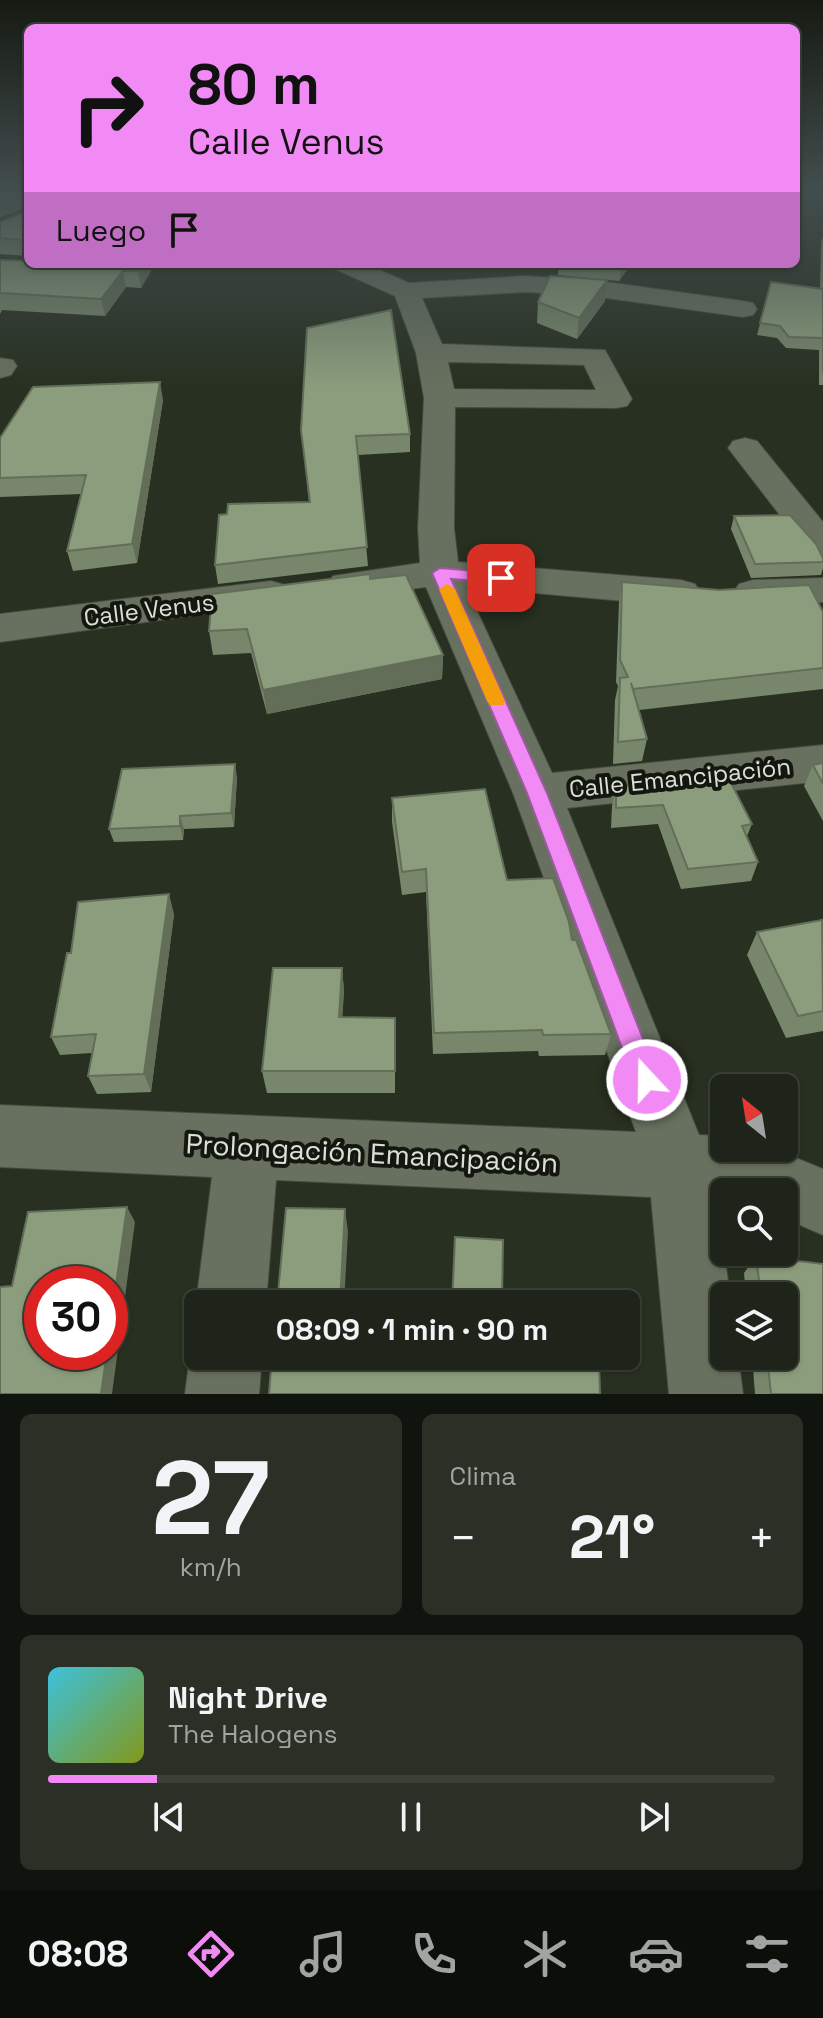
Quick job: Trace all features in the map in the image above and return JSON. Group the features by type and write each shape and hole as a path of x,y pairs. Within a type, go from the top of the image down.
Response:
{"street":[{"path":"353,268 406,291 525,284 592,288 743,309"},
{"path":"406,291 431,353 440,398 436,528 440,573 537,793 712,1168 706,1394"},
{"path":"431,353 595,356 616,399 440,398"},
{"path":"745,448 823,546"},
{"name":"Calle Venus","path":"0,628 440,573 713,595 823,590"},
{"name":"Calle Emancipación","path":"537,793 823,763"},
{"name":"Prolongación Emancipación","path":"0,1136 712,1168 823,1165"},
{"path":"232,1290 247,1148"},
{"name":"Prolongación Emancipación","path":"712,1168 823,1202"},
{"path":"222,1394 225,1370"}],"building":[{"path":"0,260 24,261 24,268 140,268 138,271 123,271 101,299 0,293"},
{"path":"550,276 607,280 579,318 538,302"},
{"path":"771,282 823,289 823,338 789,337 780,326 760,323"},
{"path":"391,310 410,434 356,436 367,547 215,565 219,515 227,514 228,504 310,502 301,430 307,328"},
{"path":"160,382 132,544 67,551 86,475 0,478 0,438 33,387"},
{"path":"790,515 816,544 823,562 755,564 734,516"},
{"path":"370,574 370,579 406,575 443,655 263,690 247,629 209,631 212,594"},
{"path":"622,582 719,590 809,585 823,612 823,668 633,689 631,683 647,739 618,742 620,678 628,677 620,660"},
{"path":"823,763 823,784 813,765"},
{"path":"235,764 231,813 180,816 180,826 109,829 122,769"},
{"path":"727,775 752,824 742,826 758,862 688,869 663,805 616,808 616,787"},
{"path":"485,789 507,880 553,878 569,922 572,940 576,940 611,1034 543,1035 542,1030 434,1033 426,869 402,872 392,798"},
{"path":"169,894 144,1074 88,1076 96,1034 51,1037 67,953 71,953 78,902"},
{"path":"822,920 823,1011 798,1016 757,932"},
{"path":"273,968 342,968 339,1017 395,1018 395,1071 262,1071"},
{"path":"127,1207 119,1266 24,1266 24,1370 104,1370 101,1394 0,1394 0,1287 12,1286 28,1212"},
{"path":"286,1208 345,1209 341,1290 278,1290"},
{"path":"455,1237 503,1240 502,1290 453,1290"},
{"path":"798,1261 823,1264 823,1394 771,1394 768,1370 798,1370 798,1282 759,1282 757,1266 798,1266"},
{"path":"271,1370 599,1370 600,1394 269,1394"}],"slow traffic":[{"path":"447,589 496,701"}],"route":[{"path":"501,578 440,573 537,793 647,1080"}]}
